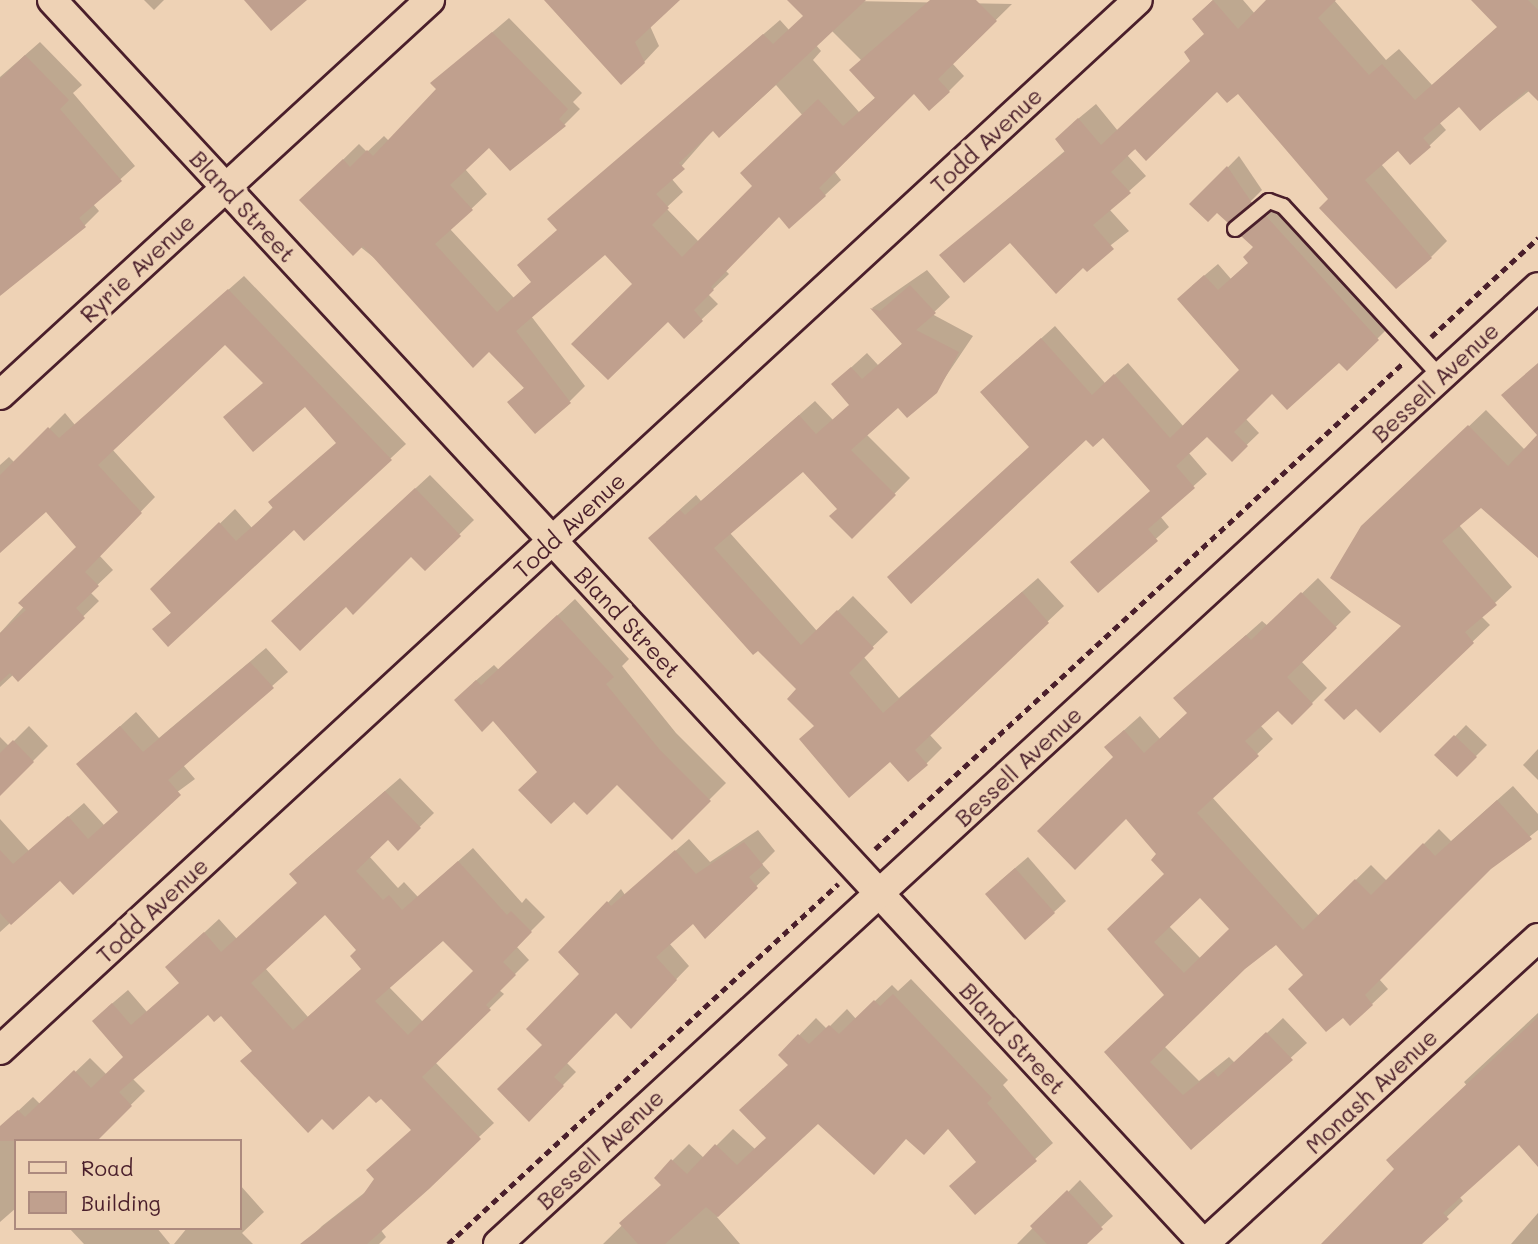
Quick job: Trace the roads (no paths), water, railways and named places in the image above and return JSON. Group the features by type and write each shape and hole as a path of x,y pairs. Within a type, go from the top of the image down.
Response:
{"street":[{"name":"Bland Street","path":"52,0 1204,1244"},
{"name":"Ryrie Avenue","path":"0,396 430,0"},
{"name":"Todd Avenue","path":"0,1050 1138,0"},
{"name":"Bessell Avenue","path":"498,1244 1538,288"},
{"name":"Monash Avenue","path":"1204,1244 1538,938"}],"lane":[{"path":"1234,229 1260,207 1277,202 1441,377"}]}
